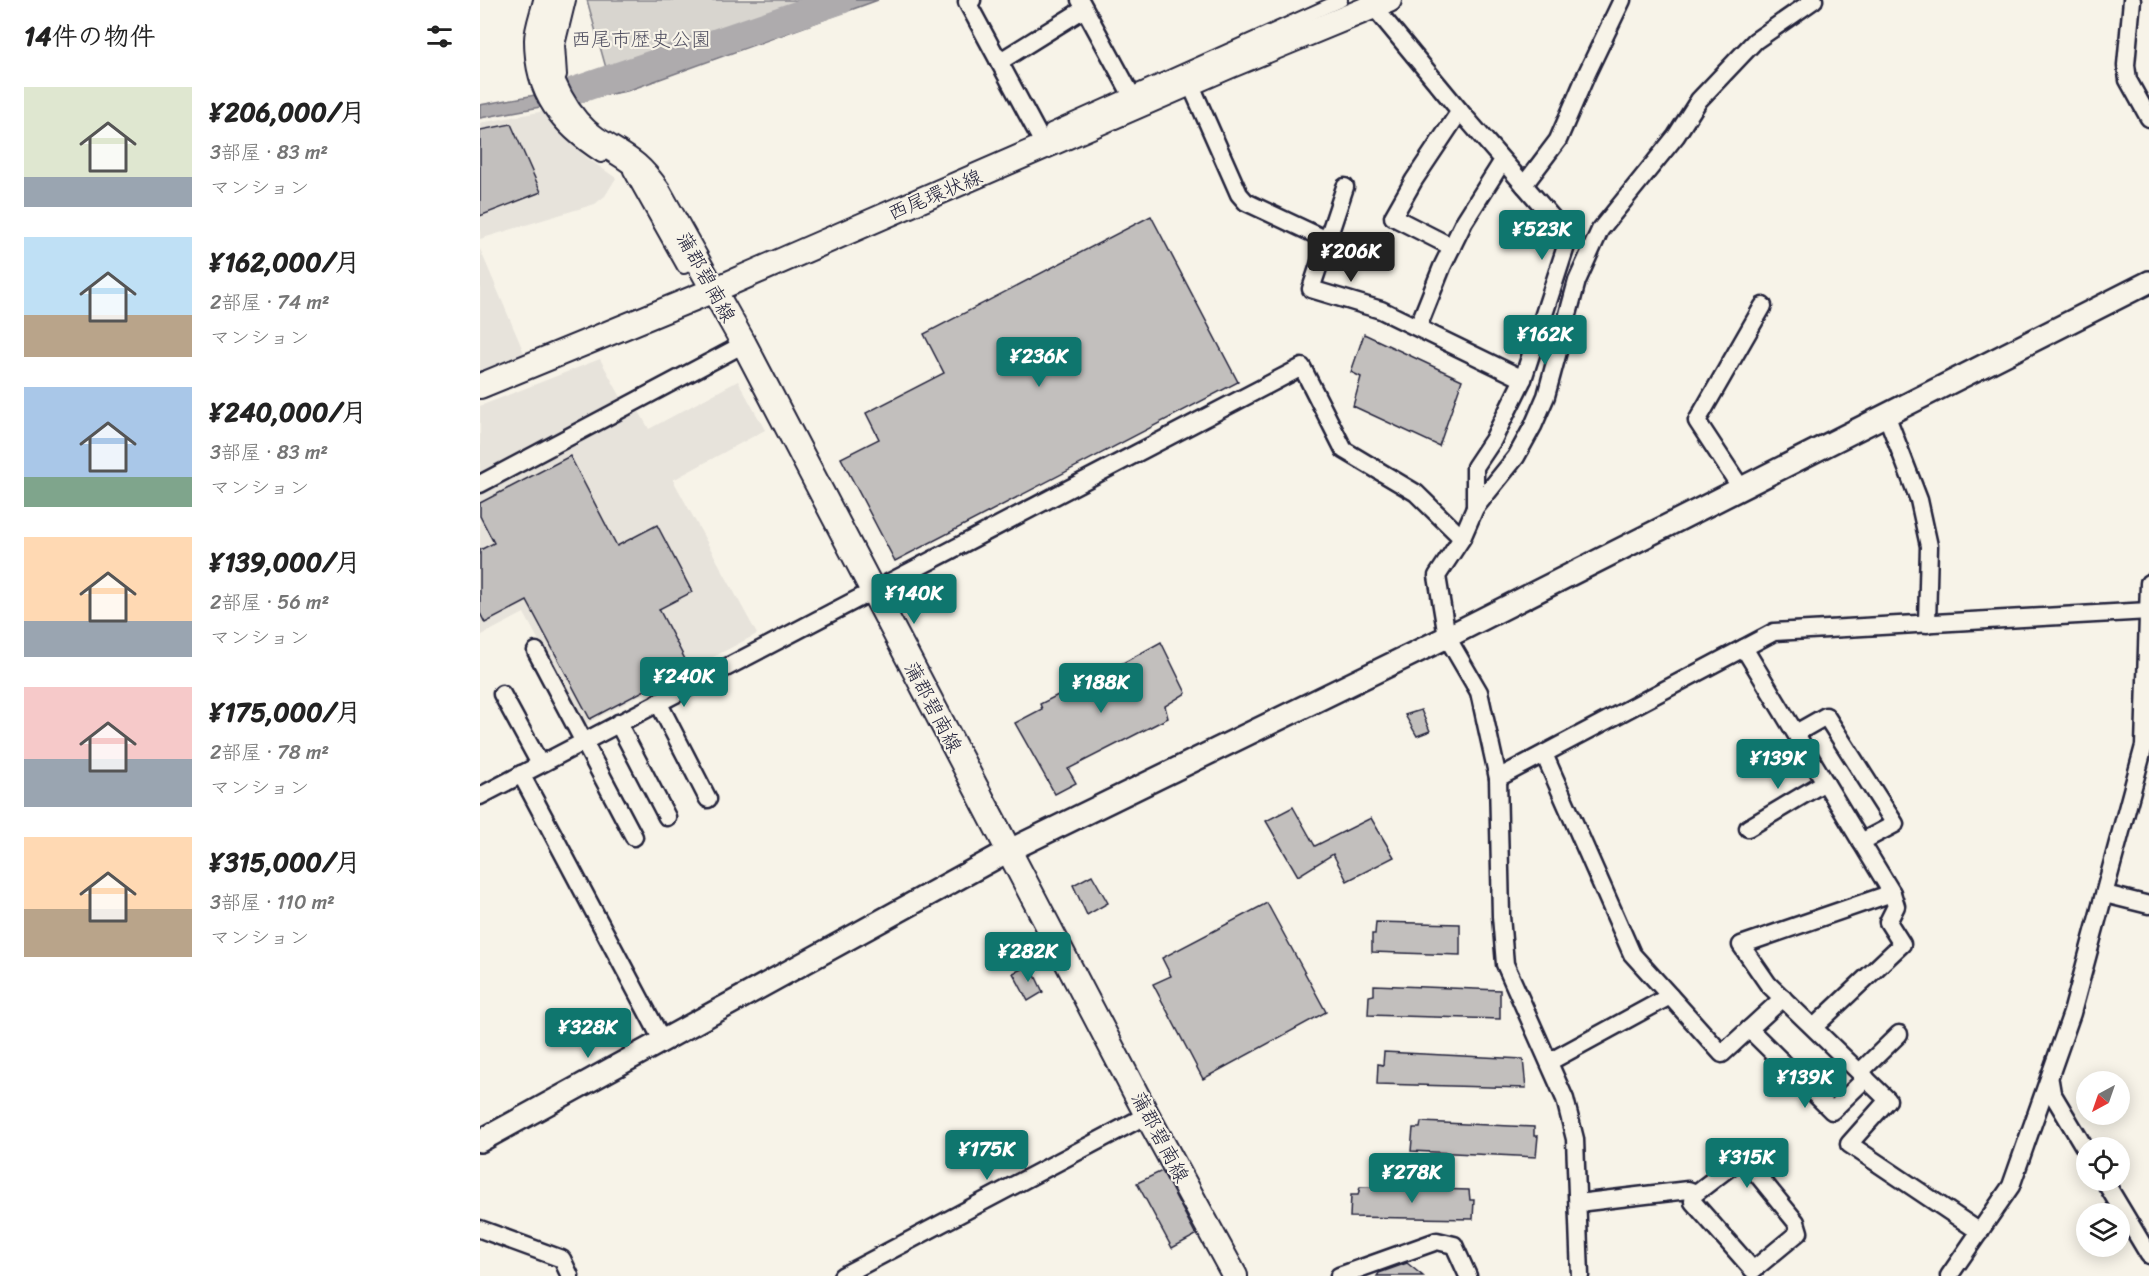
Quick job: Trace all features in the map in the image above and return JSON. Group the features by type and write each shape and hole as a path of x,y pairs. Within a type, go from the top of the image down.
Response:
{"main road":[{"name":"蒲郡碧南線","path":"554,0 544,42 546,64 569,110 588,133 622,152 644,169 714,290 1008,851 1076,974 1147,1115 1235,1276"},
{"name":"西尾環状線","path":"480,387 714,290 1134,101 1190,83 1382,3"}],"street":[{"path":"540,0 531,39 535,78 544,101 560,125 577,141 631,171 684,267"},
{"path":"560,75 558,45 569,0"},
{"path":"972,0 967,2 999,62 1048,138"},
{"path":"999,62 1082,4 1134,101 1341,0"},
{"path":"1524,185 1558,140 1587,72 1622,0"},
{"path":"1575,1275 1578,1203 1575,1139 1565,1099 1505,964 1501,916 1498,778 1479,692 1448,638 1437,576 1462,538 1475,508 1516,457 1533,426 1546,396 1577,281 1600,230 1676,136 1699,100 1755,41 1814,0"},
{"path":"2132,0 2126,65 2128,80 2149,118"},
{"path":"1382,3 1460,111 1569,237 1523,379 1493,440 1475,467 1475,508"},
{"path":"1190,83 1239,194 1246,202 1327,240"},
{"path":"1452,247 1394,217 1414,180 1460,111"},
{"path":"1418,327 1464,222 1502,162"},
{"path":"1345,187 1311,289 1381,310 1523,379"},
{"path":"480,1142 1008,851 1448,638 2149,282"},
{"path":"1741,488 1697,421 1762,306"},
{"path":"480,484 744,345"},
{"path":"480,796 1302,367 1344,450 1416,493 1462,538"},
{"path":"1886,414 1919,500 1929,546 1927,624"},
{"path":"1949,1276 2011,1186 2050,1081 2105,894 2144,746 2149,583"},
{"path":"1498,778 1774,632 2148,611"},
{"path":"1744,648 1892,893 1896,906 1888,922 1902,944 1814,1027"},
{"path":"537,651 634,837"},
{"path":"502,694 540,764"},
{"path":"658,702 708,799"},
{"path":"1796,733 1826,716 1894,824 1861,842"},
{"path":"618,723 667,817"},
{"path":"1544,754 1632,954 1722,1054 1783,998"},
{"path":"521,774 662,1040"},
{"path":"1748,828 1825,782"},
{"path":"1892,893 1741,945 1768,984 1888,1100 1849,1144 1980,1232"},
{"path":"2105,894 2149,905"},
{"path":"1550,1062 1670,996"},
{"path":"1749,1029 1832,1111 1899,1034"},
{"path":"2050,1081 2052,1092 2078,1137"},
{"path":"842,1276 1147,1115"},
{"path":"1738,1161 1748,1163 1796,1222 1799,1232 1753,1270 1693,1202 1694,1192 1738,1161"},
{"path":"1578,1203 1688,1190 1694,1192"},
{"path":"2111,1191 2149,1255"},
{"path":"480,1228 562,1259 570,1276"},
{"path":"1339,1276 1437,1241 1454,1245 1468,1276"}],"shaded area":[{"path":"849,0 878,0 627,91 480,118 480,105 623,79"},
{"path":"545,111 557,129 587,158 616,178 605,196 595,204 480,239 480,123"},
{"path":"480,249 525,355 480,373"},
{"path":"600,359 628,410 636,406 649,429 738,381 765,430 673,480 757,634 584,725 524,613 480,636 480,406"}],"green space":[{"name":"西尾市歴史公園","path":"587,0 870,0 613,93"}],"building":[{"path":"511,124 541,192 480,216 480,130"},
{"path":"1151,216 1238,382 895,561 841,458 879,439 866,413 944,373 924,334"},
{"path":"1364,334 1462,380 1439,446 1353,406 1361,377 1351,372"},
{"path":"570,456 617,546 657,525 692,592 659,609 689,667 590,719 527,601 485,623 480,613 480,550 494,543 480,516 480,503"},
{"path":"1161,642 1186,693 1165,706 1168,718 1068,769 1076,783 1055,794 1015,723 1042,709 1040,704 1070,689 1072,691"},
{"path":"1421,710 1430,731 1417,736 1405,715"},
{"path":"1293,807 1315,846 1371,818 1394,857 1347,881 1333,854 1298,876 1266,821"},
{"path":"1092,875 1108,903 1087,915 1073,885"},
{"path":"1267,903 1326,1012 1203,1079 1153,984 1171,976 1162,958"},
{"path":"1376,922 1460,924 1460,955 1372,952 1372,934 1375,934"},
{"path":"1030,965 1043,992 1028,1001 1013,973"},
{"path":"1374,985 1500,990 1500,1019 1368,1015 1369,996 1374,995"},
{"path":"1384,1052 1523,1059 1526,1088 1377,1084 1378,1064 1383,1065"},
{"path":"1421,1122 1534,1127 1534,1136 1538,1136 1536,1157 1411,1151 1413,1128 1420,1128"},
{"path":"1162,1171 1196,1235 1172,1248 1137,1183"},
{"path":"1360,1187 1469,1190 1470,1200 1474,1200 1473,1219 1350,1217 1351,1195 1358,1195"},
{"path":"1407,1263 1423,1276 1377,1276 1379,1273"}],"waterway":[{"path":"574,91 841,0"}]}
